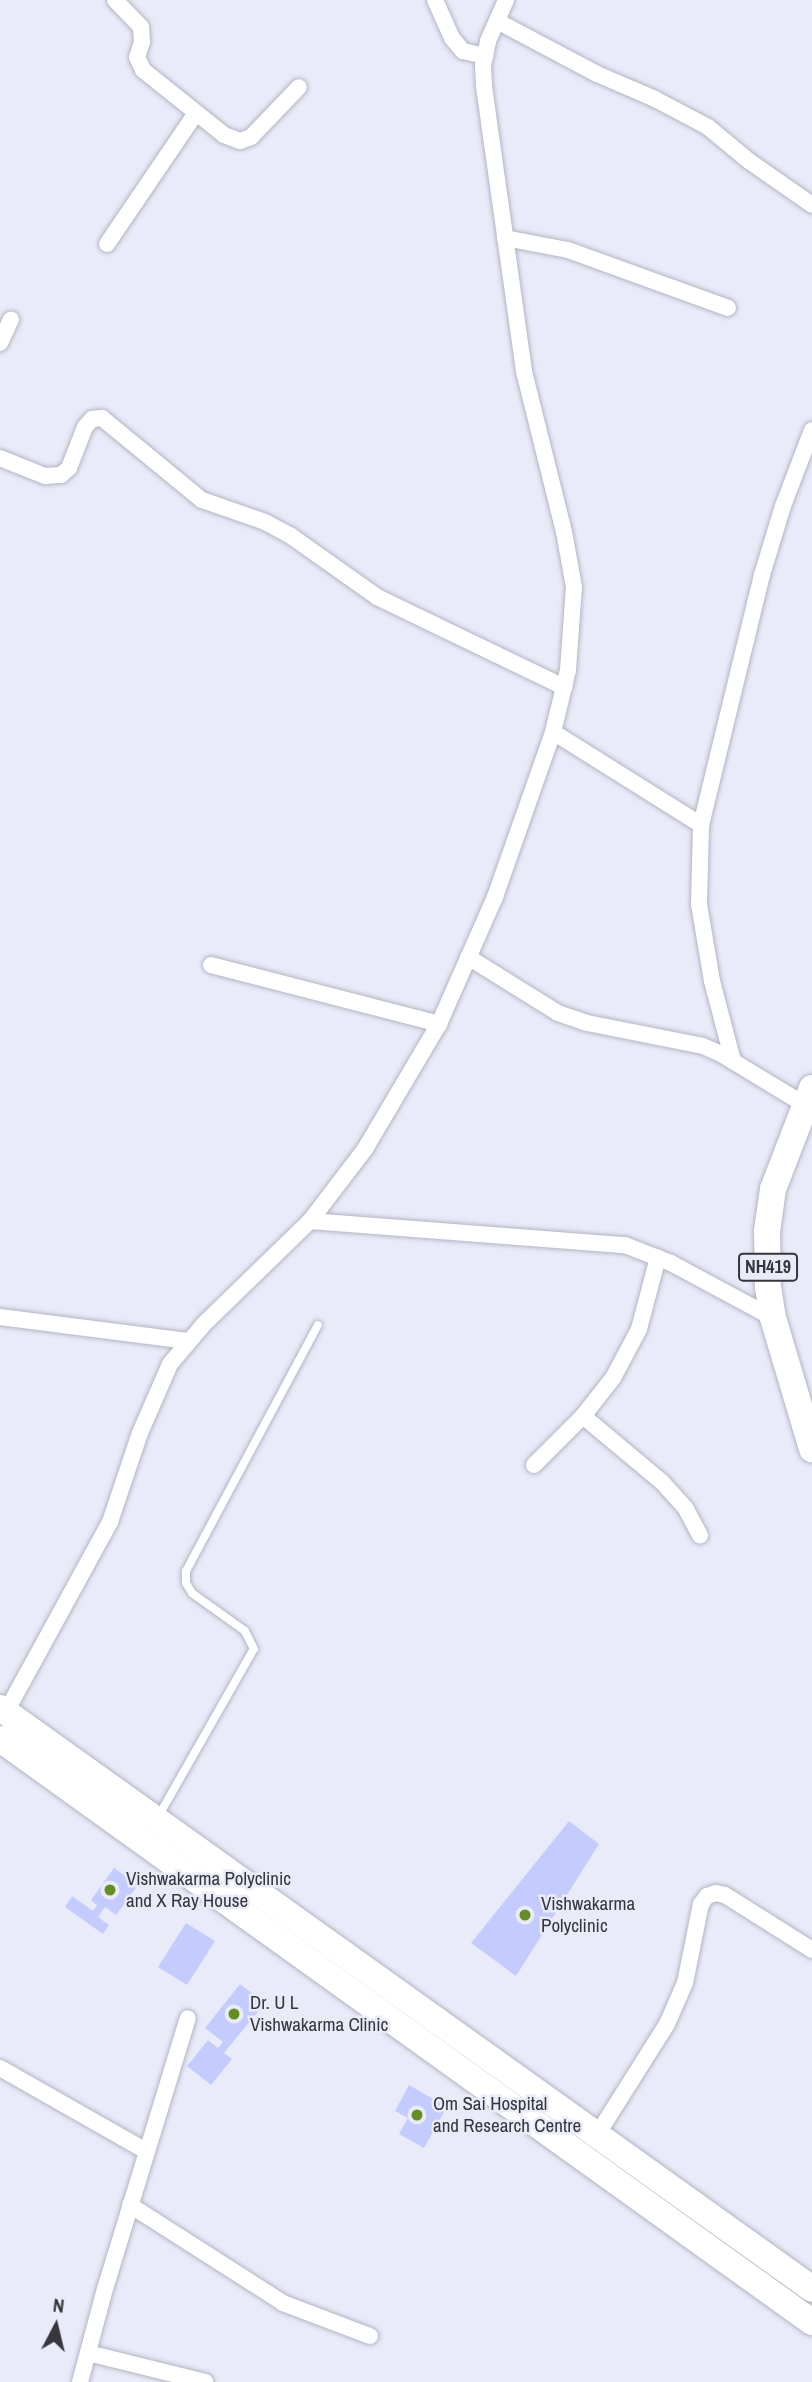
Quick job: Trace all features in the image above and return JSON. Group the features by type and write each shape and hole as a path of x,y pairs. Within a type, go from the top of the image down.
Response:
{"highway":[{"name":"NH419","path":"809,1101 773,1189 766,1231 768,1287 774,1318 812,1449"},
{"path":"3,1710 812,2289"},
{"path":"0,1739 812,2322"}],"street":[{"path":"115,0 141,27 142,42 137,57 143,70 224,135 240,141 251,137 299,87"},
{"path":"435,0 452,38 463,51 485,56"},
{"path":"3,1710 110,1522 159,1387 170,1364 187,1341 310,1221 365,1149 439,1024 495,897 553,732 564,687 573,622 574,587 564,531 524,371 484,85 485,56 506,0"},
{"path":"497,21 597,74 655,99 708,127 749,161 812,205"},
{"path":"107,244 196,113"},
{"path":"505,238 568,250 728,308"},
{"path":"0,343 11,319"},
{"path":"0,458 45,476 61,475 69,468 85,427 92,419 102,418 202,500 282,531 377,597 564,687"},
{"path":"733,1061 712,981 699,904 701,825 762,575 783,506 812,430"},
{"path":"553,732 701,825"},
{"path":"468,957 558,1013 587,1023 703,1046 809,1101"},
{"path":"211,965 439,1024"},
{"path":"310,1221 608,1243 640,1249 774,1318"},
{"path":"534,1465 583,1416 614,1378 639,1329 658,1257"},
{"path":"0,1317 187,1341"},
{"path":"583,1416 662,1482 686,1509 700,1535"},
{"path":"597,2135 667,2024 685,1983 701,1904 707,1896 716,1893 725,1895 812,1950"},
{"path":"80,2382 146,2151 188,2018"},
{"path":"0,2068 146,2151"},
{"path":"130,2205 283,2303 370,2336"},
{"path":"88,2353 205,2382"}],"lane":[{"path":"157,1820 254,1648 244,1631 192,1593 186,1583 186,1571 318,1325"}],"building":[{"path":"569,1821 599,1844 516,1976 471,1943"},
{"path":"114,1868 138,1885 116,1915 105,1907 98,1917 109,1925 103,1934 65,1907 72,1896 93,1911 97,1905 91,1900"},
{"path":"186,1923 215,1941 187,1985 158,1967"},
{"path":"240,1984 265,2003 224,2053 232,2059 211,2085 187,2066 208,2040 218,2048 223,2042 205,2028"},
{"path":"409,2085 447,2107 424,2148 399,2134 408,2118 395,2111"}],"place":[{"name":"Vishwakarma Polyclinic and X Ray House","path":"110,1890"},
{"name":"Vishwakarma Polyclinic","path":"525,1915"},
{"name":"Dr. U L Vishwakarma Clinic","path":"234,2014"},
{"name":"Om Sai Hospital and Research Centre","path":"417,2115"}]}
